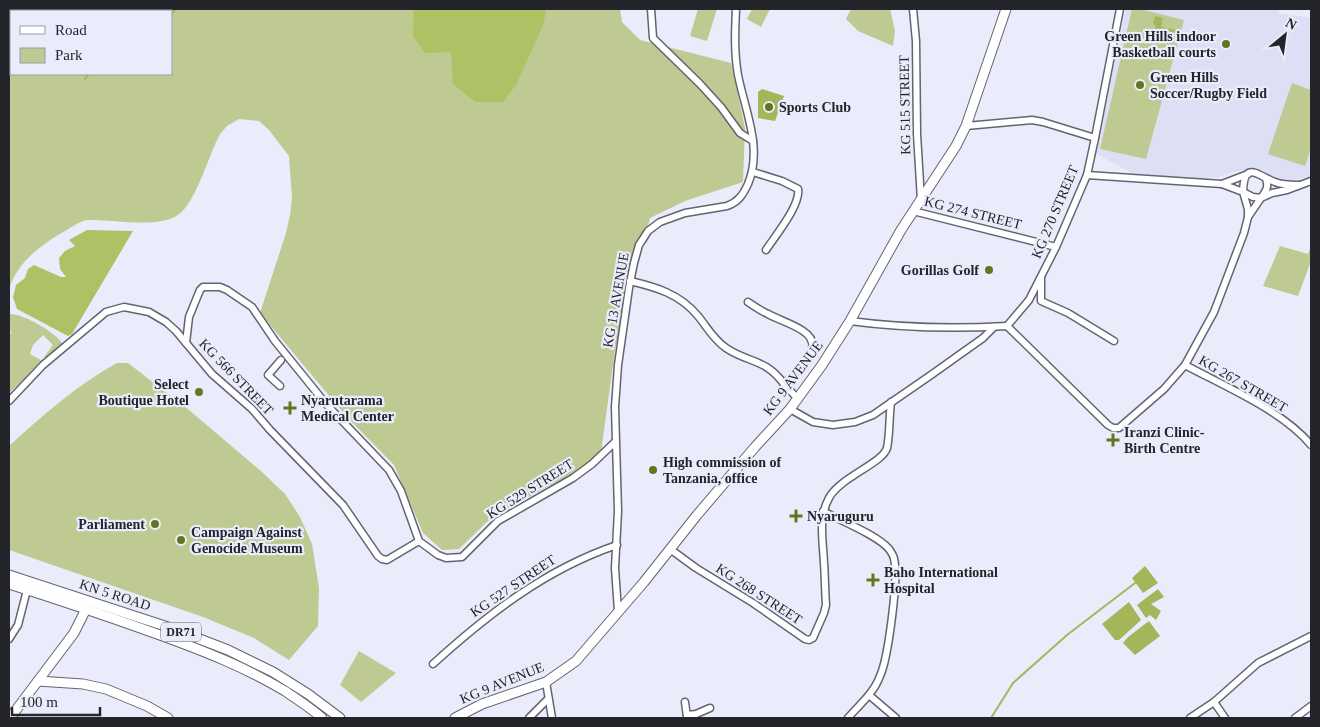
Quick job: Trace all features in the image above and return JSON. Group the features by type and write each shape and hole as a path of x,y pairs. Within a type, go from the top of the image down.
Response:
{"main road":[{"name":"KG 9 AVENUE","path":"455,718 482,704 546,682 576,661 755,447 798,399 850,322 901,230 949,158 966,126 1006,9"},
{"name":"KN 5 ROAD","path":"9,575 171,628 228,650 273,672 308,694 340,718"},
{"name":"KN 5 ROAD","path":"9,584 193,647 244,668 293,697 322,718"},
{"path":"10,718 74,633 86,609"},
{"path":"38,681 83,684 106,689 147,706 168,718"}],"street":[{"path":"651,9 654,38 710,96 740,133 753,141"},
{"name":"KG 13 AVENUE","path":"618,611 615,568 618,511 615,407 618,365 630,281 639,245 648,231 672,216 727,206 738,201 746,189 753,172 753,141 738,73 735,41 736,9"},
{"name":"KG 515 STREET","path":"913,9 916,41 916,134 921,201"},
{"name":"KG 270 STREET","path":"1007,326 1029,300 1056,247 1087,174 1120,9"},
{"path":"966,126 1032,120 1095,138"},
{"path":"753,172 791,184 798,189 798,199 766,250"},
{"path":"1222,184 1254,172 1278,183 1300,185"},
{"path":"1087,174 1222,184 1253,197 1261,198 1311,181"},
{"path":"850,322 885,326 963,329 1007,326 1108,425 1118,428 1158,395 1185,365 1214,312 1244,233 1248,217 1243,182 1248,174"},
{"path":"1248,217 1266,192 1268,185 1266,179"},
{"name":"KG 274 STREET","path":"913,211 1056,247"},
{"path":"1041,277 1041,301 1068,313 1114,340"},
{"path":"630,281 659,288 684,302 717,341 727,349 756,360 769,368 798,399"},
{"path":"186,343 189,317 200,290 208,286 220,287 228,290 252,307 275,341 326,404 393,475 401,491 418,541"},
{"path":"748,302 766,314 802,330 808,335 812,343 812,351 809,358 784,384"},
{"name":"KG 566 STREET","path":"9,401 43,365 87,326 112,310 124,307 146,311 166,322 176,331 212,374 252,408 270,430 343,505 378,556 387,560 418,541"},
{"path":"176,331 189,317"},
{"path":"790,409 813,422 833,425 855,422 867,417 932,375 983,338 994,327"},
{"path":"280,386 268,375 281,360"},
{"name":"KG 267 STREET","path":"1185,365 1272,412 1306,438 1311,445"},
{"name":"KG 268 STREET","path":"670,549 805,639 813,638 826,605 822,532 823,512 829,497 842,482 881,456 886,449 891,402"},
{"name":"KG 529 STREET","path":"418,541 446,558 462,557 498,521 573,478 592,464 615,442"},
{"path":"823,512 880,541 890,551 894,560 895,581 885,662 880,677 869,695 848,718"},
{"name":"KG 527 STREET","path":"433,664 474,627 536,583 560,569 617,545"},
{"path":"9,639 18,625 27,590"},
{"path":"1190,718 1214,702 1258,663 1311,636"},
{"path":"546,682 552,718"},
{"path":"869,695 896,718"},
{"path":"529,718 548,699"},
{"path":"685,702 687,717 710,708"},
{"path":"1214,702 1225,718"},
{"path":"1295,718 1311,706"}],"shaded area":[{"path":"414,9 546,9 544,23 516,85 503,102 475,102 453,84 451,52 425,53 413,36"},
{"path":"1126,9 1279,9 1279,13 1311,18 1311,177 1292,180 1270,177 1247,170 1215,178 1206,177 1206,182 1143,179 1095,153"},
{"path":"1155,16 1163,18 1161,27 1176,30 1174,41 1153,35 1156,25 1153,24"},
{"name":"Sports Club","path":"762,89 784,96 775,121 758,118 758,92"},
{"path":"87,230 133,231 72,334 68,336 17,309 13,297 16,285 25,278 28,269 34,265 61,277 66,277 60,269 59,258 65,251 75,246 69,240"},
{"path":"1145,566 1158,583 1143,593 1132,578"},
{"path":"1158,589 1164,597 1151,604 1161,611 1156,620 1150,615 1146,618 1137,605"},
{"path":"1129,602 1141,620 1119,640 1115,640 1102,624"},
{"path":"1149,621 1160,636 1135,655 1123,643"}],"green space":[{"path":"620,9 622,22 640,40 731,63 745,128 743,182 685,201 650,218 615,350 601,452 581,469 493,516 459,549 442,550 423,533 394,465 346,416 260,313 286,233 292,198 289,156 269,130 259,121 239,119 227,126 220,134 191,200 178,215 158,222 87,220 80,222 51,239 34,253 19,269 9,289 9,35 10,75 172,75 172,10 64,10"},
{"path":"698,9 717,9 707,41 690,36"},
{"path":"752,9 770,9 761,27 747,19"},
{"path":"851,9 890,9 895,31 893,46 858,31 846,19"},
{"name":"Green Hills Soccer/Rugby Field","path":"1132,9 1140,9 1184,20 1146,159 1100,149"},
{"path":"1292,83 1311,90 1311,148 1305,166 1268,154"},
{"path":"1280,246 1308,254 1311,246 1311,261 1298,296 1263,286"},
{"path":"9,314 22,317 39,325 60,340 63,345 48,359 44,357 53,345 43,335 33,345 30,354 41,360 9,393 9,333 12,334 9,329"},
{"path":"117,363 128,363 189,410 285,494 300,517 312,544 319,588 318,626 289,660 254,638 203,617 9,550 9,446 74,391"},
{"path":"359,651 396,673 361,702 340,685"}],"waterway":[{"path":"172,12 177,9"},
{"path":"85,79 88,75"},
{"path":"991,718 1013,683 1067,635 1135,583"}],"place":[{"name":"Green Hills indoor Basketball courts","path":"1226,44"},
{"name":"Green Hills Soccer/Rugby Field","path":"1140,85"},
{"name":"Sports Club","path":"769,107"},
{"name":"Gorillas Golf","path":"989,270"},
{"name":"Select Boutique Hotel","path":"199,392"},
{"name":"Nyarutarama Medical Center","path":"290,408"},
{"name":"Iranzi Clinic- Birth Centre","path":"1113,440"},
{"name":"High commission of Tanzania, office","path":"653,470"},
{"name":"Nyaruguru","path":"796,516"},
{"name":"Parliament","path":"155,524"},
{"name":"Campaign Against Genocide Museum","path":"181,540"},
{"name":"Baho International Hospital","path":"873,580"}]}
